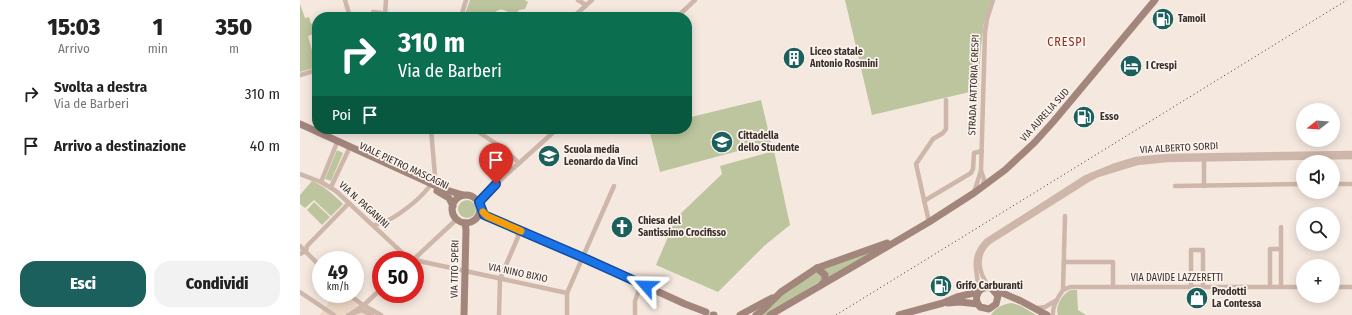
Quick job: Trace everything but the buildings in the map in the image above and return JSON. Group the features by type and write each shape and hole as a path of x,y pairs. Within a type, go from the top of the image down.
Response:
{"main road":[{"name":"VIA AURELIA SUD","path":"904,236 974,193 984,182 1014,162 1053,122 1155,0"},
{"name":"VIALE PIETRO MASCAGNI","path":"300,124 312,130"},
{"name":"VIALE PIETRO MASCAGNI","path":"300,129 431,186 463,195"},
{"name":"VIALE PIETRO MASCAGNI","path":"321,134 431,186 448,197 453,206"},
{"path":"480,204 480,214 472,222 465,223 457,219 453,214 453,206 458,198 463,195 470,195 480,204 483,214 486,216 709,314"},
{"name":"VIA TITO SPERI","path":"464,315 465,223"},
{"path":"740,315 776,296 817,268 904,236"},
{"path":"770,315 904,236"},
{"path":"817,268 824,275 824,281 822,284"},
{"path":"899,315 920,312 984,288 992,289 1050,314"},
{"path":"988,315 994,307 998,296 992,289"},
{"path":"979,291 976,298 982,315"},
{"path":"756,315 776,296"},
{"path":"943,303 960,302 979,306 985,309 994,307 1006,301 1021,301"},
{"path":"686,304 695,315"}],"street":[{"path":"345,0 349,12"},
{"path":"385,12 386,0"},
{"path":"462,12 466,0"},
{"path":"578,0 586,5"},
{"path":"578,12 592,0"},
{"path":"682,12 695,0"},
{"name":"STRADA FATTORIA CRESPI","path":"984,182 981,171 984,32 993,0"},
{"path":"300,75 312,71"},
{"path":"929,222 916,164 933,139 943,133 946,129 946,100"},
{"path":"373,225 386,221 416,202 431,186 435,176 431,134"},
{"path":"482,134 504,149 519,162"},
{"path":"480,204 485,195 519,162 551,134"},
{"path":"321,182 336,145"},
{"path":"331,187 348,151"},
{"path":"924,201 972,172 974,153 982,151"},
{"name":"VIA ALBERTO SORDI","path":"979,291 976,260 978,250 986,241 1086,177 1113,166 1136,159 1168,156 1352,153"},
{"name":"VIA ALBERTO SORDI","path":"992,289 982,276 979,262 982,252 986,246 1073,189 1098,175 1137,163 1168,160 1352,157"},
{"path":"1204,159 1204,186"},
{"name":"VIA N. PAGANINI","path":"300,174 331,187 403,251"},
{"path":"1175,186 1296,184"},
{"path":"1340,184 1352,184"},
{"path":"567,315 567,293 584,258 614,186"},
{"path":"300,254 306,251 308,246 349,203"},
{"path":"1050,314 1056,300 1063,290 1066,216"},
{"path":"423,251 457,219"},
{"path":"1281,228 1281,287"},
{"path":"499,315 500,279 518,237 517,229"},
{"path":"300,246 312,257"},
{"path":"1270,287 1270,249 1281,249"},
{"path":"1191,287 1191,250 1203,250 1203,287"},
{"name":"VIA NINO BIXIO","path":"424,262 567,293"},
{"path":"1064,262 1113,262 1113,287"},
{"path":"635,315 636,301 641,284"},
{"name":"VIA DAVIDE LAZZERETTI","path":"1063,290 1070,287 1296,287"},
{"path":"1340,287 1352,287"},
{"path":"300,292 334,315"},
{"path":"350,314 371,298"},
{"path":"371,298 370,304 372,313"},
{"path":"1035,308 1042,308 1056,300"},
{"path":"350,314 355,305 354,303"},
{"path":"360,303 372,313"},
{"path":"1049,305 1050,314"},
{"path":"350,314 362,310 381,315"}],"green space":[{"path":"470,0 525,0 528,2 525,9 517,12 499,10 496,12 466,12"},
{"path":"845,0 991,0 984,23 978,90 872,115"},
{"path":"300,4 305,18 309,17 312,24 312,35 308,36 312,50 312,68 300,72"},
{"path":"761,100 771,142 660,172 650,134 692,134 692,117"},
{"path":"337,150 343,153 331,181 325,179"},
{"path":"774,151 790,225 764,246 718,292 656,265 676,218 722,174 720,166"},
{"path":"312,181 320,185 343,204 331,216 314,200 305,208 300,204 300,195"},
{"path":"463,200 471,200 476,205 474,216 471,218 463,218 458,213 458,205"},
{"path":"314,202 330,217 322,225 307,210"},
{"path":"879,248 828,280 822,268"},
{"path":"818,272 822,274 822,280 766,315 759,315 789,289"},
{"path":"1071,290 1077,290 1078,310 1086,315 1058,315 1058,304 1065,294"},
{"path":"1012,303 1021,306 1036,315 991,315 1000,306"}],"shaded area":[{"path":"329,303 361,303 378,315 320,315"}],"railway":[{"path":"836,315 1347,0"}],"slow traffic":[{"path":"483,212 484,215 521,231"}],"place":[{"name":"Tamoil","path":"1163,19"},
{"name":"Liceo statale Antonio Rosmini","path":"794,58"},
{"name":"I Crespi","path":"1131,66"},
{"name":"Esso","path":"1084,117"},
{"name":"Cittadella dello Studente","path":"722,142"},
{"name":"Scuola media Leonardo da Vinci","path":"549,156"},
{"name":"Chiesa del Santissimo Crocifisso","path":"622,227"},
{"name":"Grifo Carburanti","path":"941,286"},
{"name":"Prodotti La Contessa","path":"1197,298"}],"district":[{"name":"CRESPI","path":"1067,42"}],"route":[{"path":"496,184 479,202 484,215 646,286"}]}
